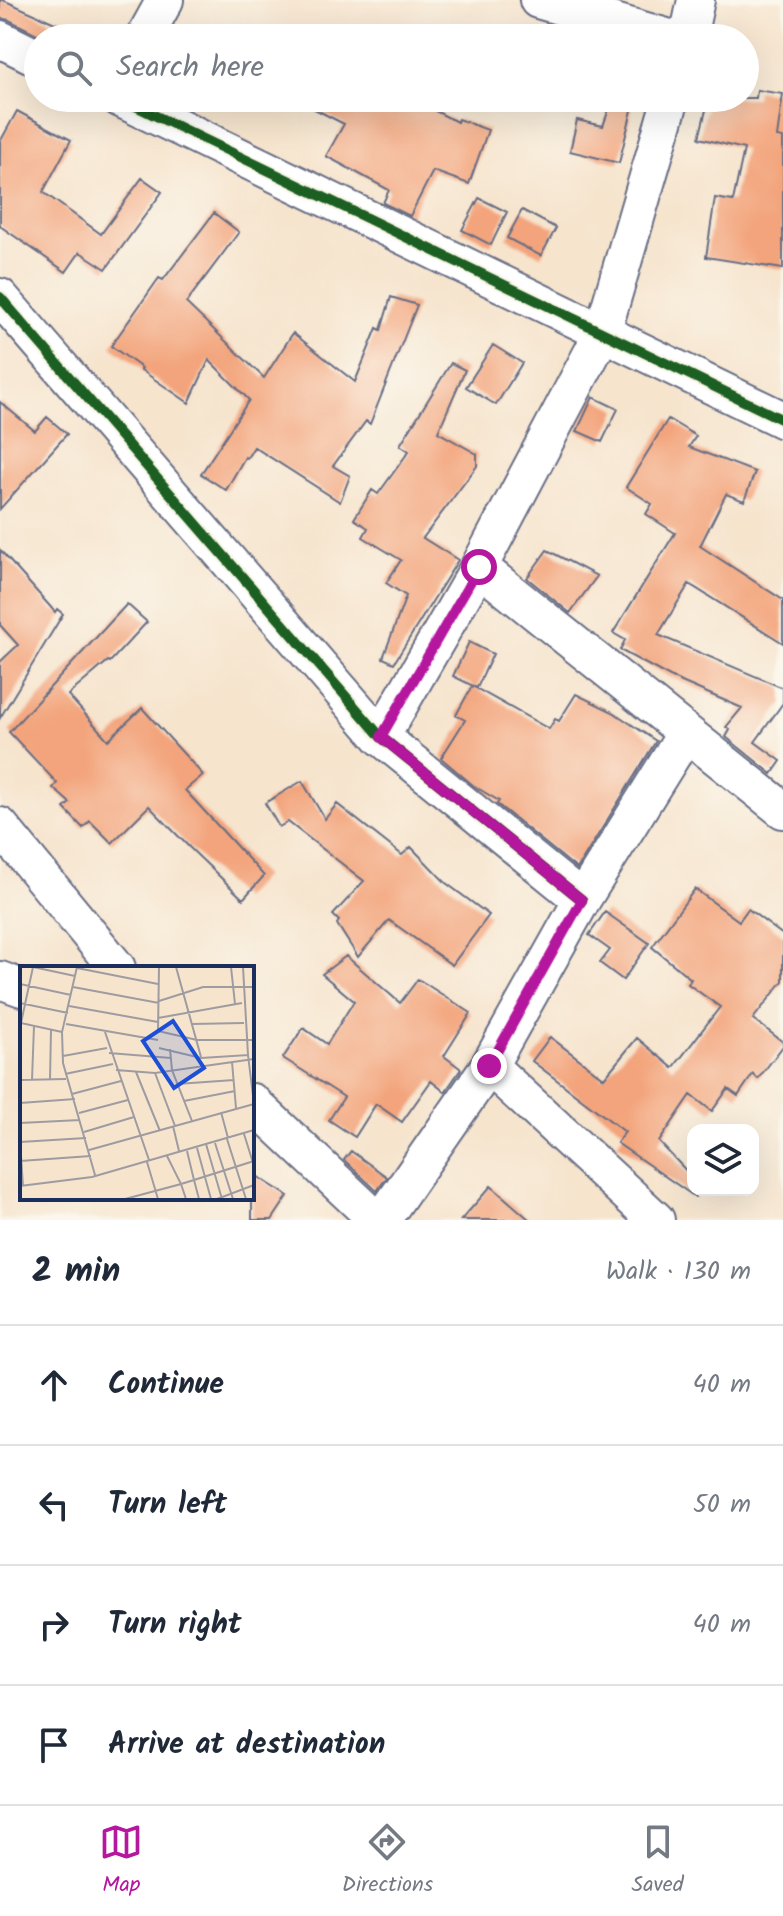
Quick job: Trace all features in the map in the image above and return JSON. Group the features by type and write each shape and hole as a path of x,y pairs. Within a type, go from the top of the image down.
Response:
{"street":[{"path":"152,24 165,0"},
{"path":"538,0 621,24"},
{"path":"691,24 696,0"},
{"path":"0,39 24,51"},
{"path":"148,112 783,420"},
{"path":"381,737 479,567 602,334 667,112"},
{"path":"0,297 381,737 582,900"},
{"path":"479,567 783,810"},
{"path":"254,1104 379,1220 489,1066 582,900 686,733"},
{"path":"0,826 115,966"},
{"path":"0,980 20,987"},
{"path":"489,1066 656,1220"}],"building":[{"path":"0,0 3,0 57,24 24,24 24,28 0,18"},
{"path":"759,90 783,94 777,137 783,138 783,269 706,257 715,198 733,201 744,149 699,138 706,112 759,112"},
{"path":"17,111 71,140 43,192 101,234 142,178 162,192 106,269 80,252 66,272 0,226 0,142"},
{"path":"320,112 437,112 457,122 458,119 488,130 469,184 433,171 410,216 383,203 389,190 326,156 344,124"},
{"path":"608,112 632,112 619,163 570,151 577,120 603,126"},
{"path":"479,198 507,212 491,245 462,230"},
{"path":"522,210 556,228 541,256 507,238"},
{"path":"214,213 239,232 186,303 264,378 293,333 355,382 377,328 381,330 391,297 417,305 370,424 366,421 333,466 350,476 340,502 254,447 226,490 201,474 249,400 209,360 189,403 111,346 159,278 163,280"},
{"path":"493,345 522,363 496,405 466,387"},
{"path":"451,363 465,370 438,432 477,454 477,466 423,538 458,560 394,663 383,658 406,596 386,583 401,560 363,537 368,528 354,519 372,490 378,494 409,451 400,445"},
{"path":"593,397 618,409 602,442 577,431"},
{"path":"0,402 35,431 47,417 67,434 0,509"},
{"path":"668,419 696,436 689,447 755,472 744,501 726,494 700,546 783,600 783,643 689,584 658,635 783,688 783,703 755,742 781,761 772,774 726,737 730,730 726,727 742,708 670,677 620,650 625,640 613,633 675,533 646,514 652,504 626,487"},
{"path":"0,550 55,612 57,609 63,614 0,718 0,662 18,645 0,625"},
{"path":"547,550 597,576 570,613 527,578"},
{"path":"127,604 147,622 110,662 68,695 108,740 142,708 203,775 185,790 264,876 243,899 149,806 112,843 90,821 83,828 64,808 70,803 53,788 57,783 9,732"},
{"path":"469,642 493,654 477,688 453,676"},
{"path":"472,686 549,729 555,719 559,721 576,694 613,712 656,741 577,869 497,804 499,801 474,786 441,758 465,720 456,715"},
{"path":"302,781 325,819 337,804 402,855 411,847 446,883 489,915 452,965 389,920 358,957 333,915 364,881 288,822 279,827 265,803"},
{"path":"695,889 739,921 748,909 783,935 783,981 753,1019 783,1042 783,1046 758,1079 753,1074 738,1096 728,1089 712,1111 691,1095 659,1142 687,1172 687,1191 617,1143 625,1132 532,1061 550,1037 604,1078 637,1038 673,1068 720,1007 688,984 691,979 652,947"},
{"path":"605,912 649,943 623,980 600,963 610,950 589,935"},
{"path":"346,956 400,1003 418,979 471,1013 444,1056 461,1069 445,1092 431,1081 402,1122 376,1104 355,1137 329,1120 344,1097 283,1058 303,1028 327,1044 354,1001 322,974"},
{"path":"351,1151 387,1177 377,1191 344,1160"},
{"path":"254,1174 288,1196 272,1220 252,1220"},
{"path":"491,1186 530,1220 461,1220"}],"cycle path":[{"path":"148,112 783,420"},
{"path":"0,297 381,737 582,900"}],"route":[{"path":"479,567 381,737 582,900 489,1066"}]}
